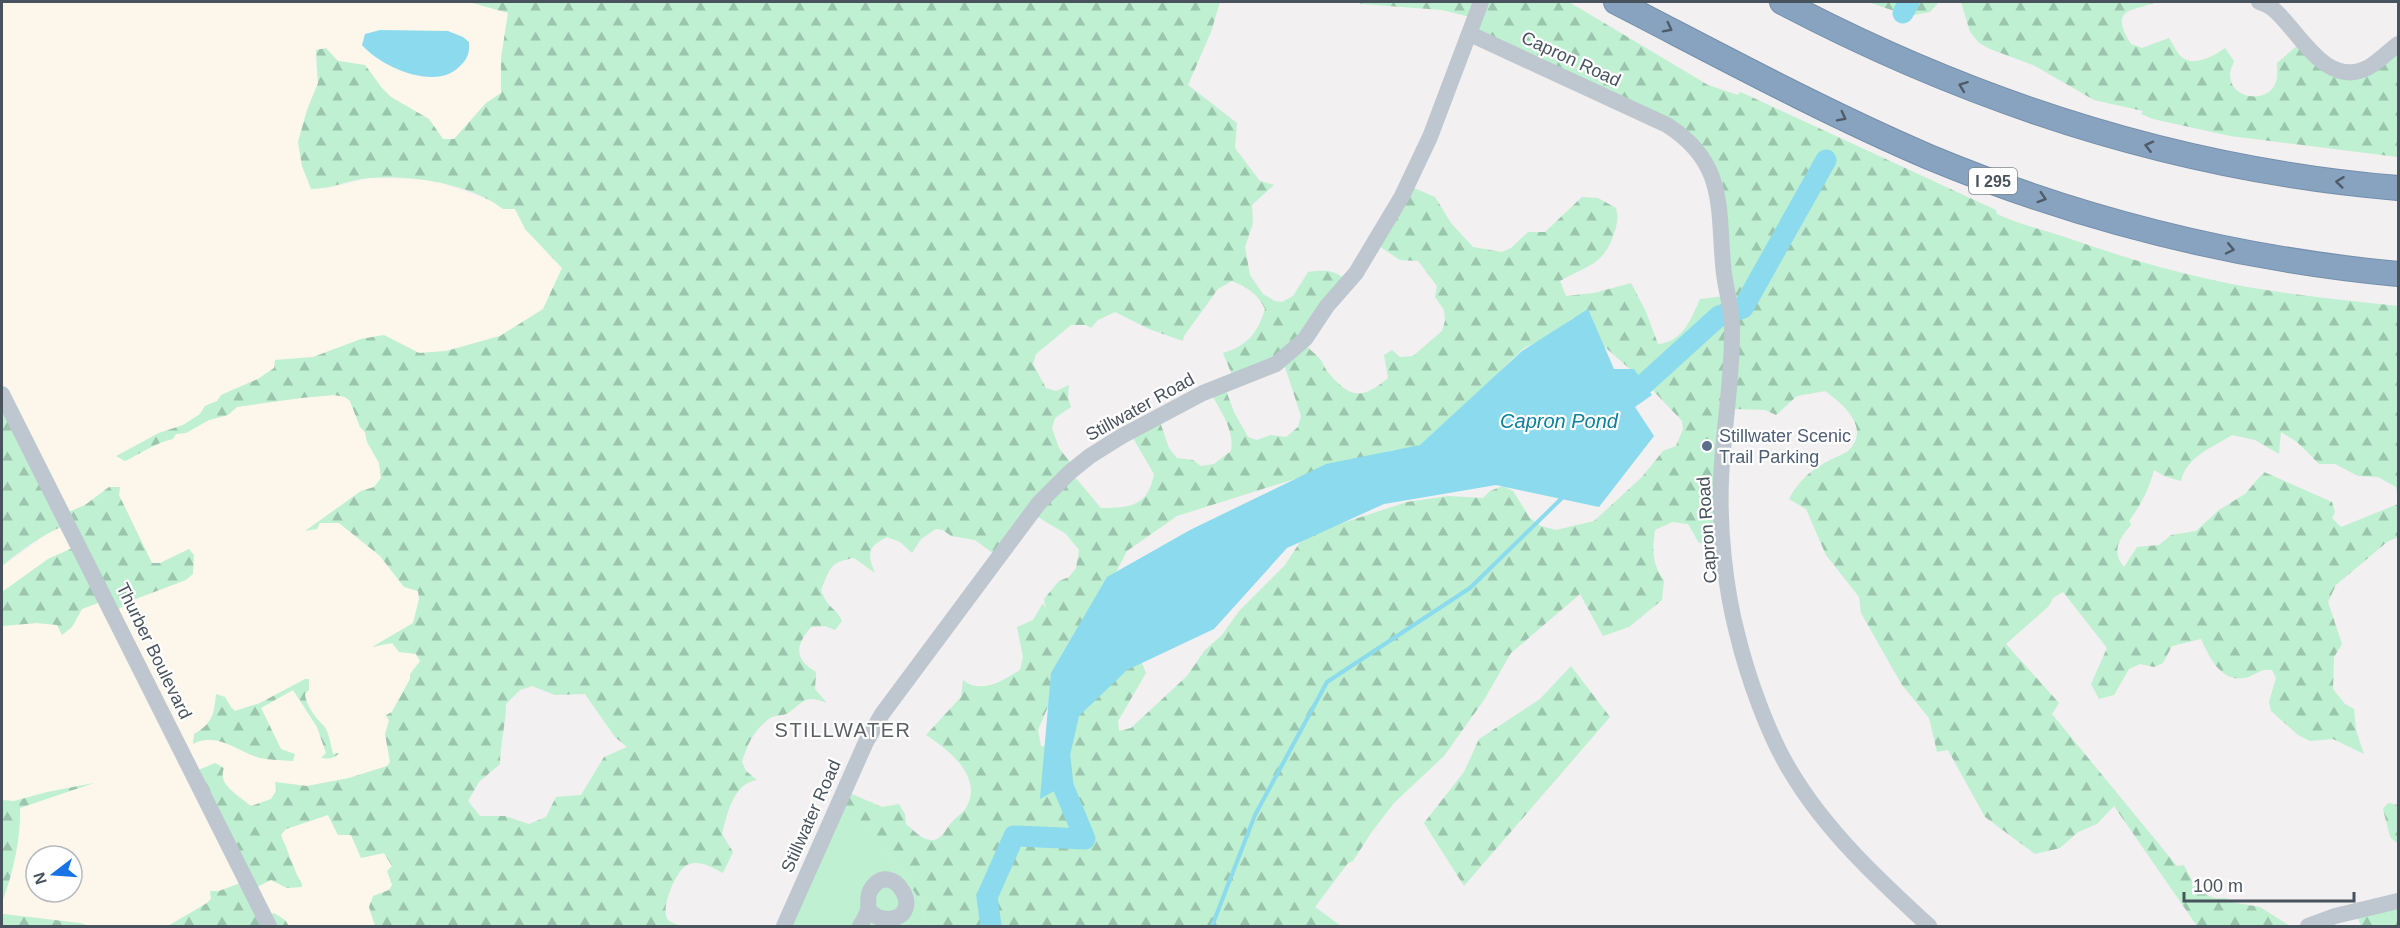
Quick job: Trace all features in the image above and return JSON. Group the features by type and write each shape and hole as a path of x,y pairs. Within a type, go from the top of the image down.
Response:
{"highway":[{"name":"I 295","path":"1616,2 1881,135 2007,187 2125,224 2207,244 2308,263 2398,274"},
{"path":"1782,2 1920,69 1996,99 2084,128 2153,147 2263,171 2398,188"}],"street":[{"name":"Stillwater Road","path":"784,927 866,742 882,714 1044,497 1089,456 1122,436 1203,393 1276,364 1305,339 1336,294 1356,273 1385,227 1430,137 1481,2"},
{"path":"2259,2 2271,8 2324,63 2341,70 2358,70 2368,67 2398,44"},
{"name":"Capron Road","path":"1470,34 1667,125 1690,143 1705,163 1717,191 1722,219 1723,264 1732,324 1721,482 1724,549 1737,633 1752,680 1785,761 1803,790 1878,879 1929,927"},
{"name":"Thurber Boulevard","path":"2,394 269,927"},
{"path":"2308,927 2336,916 2398,901"},
{"path":"860,927 868,909"}],"shaded area":[{"path":"2,2 469,2 508,12 501,58 501,93 486,103 454,139 443,139 429,119 391,97 365,65 315,56 318,83 298,142 327,189 369,178 434,180 494,202 503,209 515,209 525,229 562,268 543,309 500,336 446,351 420,353 384,335 361,339 313,357 275,360 274,368 258,379 221,395 217,401 205,406 200,414 183,425 159,433 117,456 125,461 156,442 173,439 175,434 186,433 209,420 228,415 237,407 301,398 334,395 345,397 350,401 360,427 365,432 367,442 379,463 381,478 374,487 361,491 307,530 316,529 320,523 339,523 380,556 404,587 418,591 419,599 413,623 375,646 392,643 416,654 420,661 391,712 385,734 390,762 387,766 349,778 307,786 276,782 277,791 271,799 251,806 224,783 221,774 223,768 215,763 243,882 218,891 207,903 168,926 89,926 3,914 2,912 2,902 10,881 20,820 19,808 93,783 14,801 2,800 2,626 37,623 57,625 62,635 72,627 82,609 103,601 112,613 133,600 186,580 189,549 160,563 152,564 119,495 120,487 109,487 85,505 63,514 2,397","holes":["306,679 309,680 306,698 318,722 325,727 333,754 338,753 321,757 326,753 317,727 293,690 261,707 281,749 259,758 232,744 211,740 199,741 203,729 225,697 235,711 260,703"]},
{"path":"65,525 77,546 48,559 2,592 2,566 37,542 42,535"},
{"path":"328,815 338,835 351,835 361,858 384,853 392,866 392,885 389,890 373,896 369,907 375,926 289,926 285,920 263,917 249,891 271,880 287,888 302,884 281,835 286,829"}],"green space":[{"path":"469,2 1220,2 1211,32 1188,85 1237,123 1235,148 1260,181 1274,185 1252,205 1253,223 1245,247 1250,275 1263,294 1282,302 1293,296 1308,272 1329,271 1339,275 1347,282 1303,343 1320,359 1327,371 1342,387 1356,393 1370,390 1388,378 1384,355 1392,350 1400,357 1413,356 1442,331 1445,321 1444,310 1435,297 1437,286 1418,261 1400,260 1376,244 1407,185 1435,197 1451,223 1473,247 1502,252 1511,248 1528,232 1545,232 1582,197 1598,198 1616,208 1616,225 1604,254 1592,264 1560,281 1566,296 1594,293 1631,283 1646,312 1658,344 1673,339 1685,329 1700,299 1725,296 1717,201 1689,144 1475,28 1470,17 1442,10 1359,2 1569,2 1708,85 1738,95 1740,92 1745,94 1996,210 1997,214 2013,221 2134,260 2208,279 2279,292 2398,306 2398,500 2396,487 2378,477 2358,476 2335,464 2319,464 2297,442 2281,432 2279,454 2255,440 2232,435 2194,459 2188,465 2181,481 2154,470 2141,503 2129,521 2131,525 2120,540 2117,550 2124,567 2137,547 2159,545 2171,535 2196,531 2219,510 2245,494 2264,472 2332,502 2335,512 2332,518 2341,527 2398,504 2398,537 2387,542 2336,585 2328,602 2342,644 2334,657 2333,689 2345,704 2354,709 2356,730 2364,754 2333,739 2310,741 2298,735 2271,711 2269,702 2276,678 2272,670 2264,670 2244,678 2228,676 2216,666 2201,639 2172,646 2163,663 2154,667 2140,664 2129,669 2114,695 2099,699 2091,684 2107,648 2063,592 2053,598 2049,606 2006,644 2059,703 2052,714 2177,866 2184,865 2200,890 2211,897 2226,898 2231,902 2260,907 2290,926 2197,926 2114,806 2097,824 2078,832 2060,848 2035,854 1985,817 1948,750 1937,752 1929,718 1902,685 1861,613 1859,597 1826,555 1806,509 1789,499 1807,475 1847,451 1855,442 1857,433 1852,417 1825,391 1797,396 1776,415 1765,410 1735,409 1726,463 1728,540 1699,543 1688,524 1672,522 1655,530 1654,556 1657,569 1664,580 1662,600 1629,627 1603,636 1580,594 1511,653 1484,700 1444,756 1394,803 1353,861 1348,863 1315,907 1341,926 926,926 923,905 888,852 878,846 881,843 876,836 861,823 835,812 845,791 882,807 899,804 905,814 906,824 926,839 934,840 945,832 966,808 971,786 967,775 954,757 926,735 961,697 963,680 970,684 985,686 1000,682 1020,670 1023,657 1017,627 1033,620 1043,603 1046,610 1044,599 1059,581 1069,577 1076,568 1079,550 1066,534 1033,514 998,557 975,540 951,536 943,530 936,529 921,539 912,553 900,542 887,537 880,541 870,552 875,573 854,558 835,564 821,590 826,601 842,621 835,630 825,626 811,627 802,640 799,652 804,662 816,672 815,689 827,703 814,699 805,700 788,713 770,718 752,738 742,762 746,771 757,780 742,787 729,809 722,834 733,852 723,873 705,864 692,863 683,868 670,891 666,916 669,921 682,926 375,926 369,907 373,896 389,890 392,885 387,871 392,866 384,853 361,858 351,835 338,835 328,815 286,829 281,835 302,887 287,888 271,880 249,891 263,917 274,913 285,920 289,926 168,926 207,903 211,899 210,891 219,891 243,882 191,773 215,763 224,768 226,785 251,806 271,799 276,791 275,782 307,786 349,778 387,766 390,762 385,734 389,721 386,715 392,712 410,679 410,674 420,661 416,654 399,652 392,643 372,647 413,623 419,599 418,591 404,587 380,556 339,523 320,523 317,529 305,531 361,491 374,487 381,478 379,463 367,442 365,432 360,427 350,401 345,397 334,395 301,398 237,407 228,415 209,420 186,433 176,434 173,439 125,461 116,456 159,433 183,425 200,414 205,406 217,401 221,395 258,379 274,368 275,360 313,357 361,339 384,335 419,353 446,351 500,336 543,309 562,268 525,229 515,209 503,209 475,193 421,179 386,177 363,179 311,189 302,166 298,142 318,83 316,50 326,48 338,61 365,65 391,97 429,119 443,139 454,139 486,103 501,93 501,58 508,13","holes":["1232,281 1252,292 1265,309 1255,332 1239,347 1223,353 1234,380 1283,361 1301,416 1298,427 1286,437 1271,435 1257,440 1248,437 1234,412 1224,385 1210,392 1229,428 1231,451 1214,464 1201,466 1193,460 1177,458 1169,448 1159,419 1130,433 1154,474 1147,493 1143,499 1129,506 1101,508 1074,476 1073,466 1059,448 1052,428 1055,418 1071,407 1068,398 1069,385 1056,391 1046,388 1033,364 1036,354 1071,325 1086,325 1091,328 1098,320 1115,312 1149,329 1183,341 1184,336 1218,289","1574,317 1582,327 1646,383 1682,421 1683,429 1676,446 1663,451 1642,477 1594,521 1556,530 1541,526 1530,518 1513,491 1503,486 1490,491 1483,498 1448,496 1407,502 1312,533 1300,542 1285,565 1239,611 1222,635 1205,650 1187,676 1131,728 1119,731 1118,721 1146,673 1140,658 1093,700 1049,747 1041,746 1038,730 1055,690 1127,551 1177,516 1320,471 1393,450 1460,449 1504,367 1524,348 1547,337","532,686 555,695 585,694 615,737 627,747 604,757 581,795 556,797 546,817 529,824 505,816 480,816 468,801 479,782 500,764 506,704 520,690"]},
{"path":"1868,2 1939,2 1930,12 1909,16"},
{"path":"1961,2 2156,2 2127,12 2123,17 2124,32 2131,44 2142,48 2169,38 2181,56 2193,61 2211,57 2225,48 2234,61 2230,72 2231,82 2242,94 2250,96 2265,94 2272,89 2277,80 2277,63 2299,44 2341,71 2398,51 2398,157 2230,136 2153,119 2141,114 2143,111 2094,100 2035,66 1979,43 1970,32"},
{"path":"2,397 64,514 85,505 109,487 120,487 119,495 152,563 160,563 189,549 194,555 193,574 186,580 133,600 112,613 103,601 82,609 72,627 62,635 57,625 37,623 2,626 2,592 48,559 77,546 65,525 32,543 2,566"},
{"path":"1571,666 1610,717 1464,886 1424,823 1464,772 1479,739 1540,699"},
{"path":"309,679 309,690 305,694 307,703 326,729 333,754 339,753 335,756 321,758 326,753 317,727 293,690 261,708 281,749 295,754 293,761 260,758 219,741 202,741 193,744 194,734 209,722 216,694 225,697 235,711 260,703"},
{"path":"94,783 20,808 16,856 2,902 2,800 14,801"},
{"path":"2388,803 2398,805 2398,844 2390,837 2383,809"},
{"path":"835,812 861,823 877,836 882,843 879,846 888,852 923,905 926,926 782,926"},
{"path":"2398,901 2398,926 2361,926 2356,913"},
{"path":"2,912 3,914 89,926 2,926"}],"water":[{"path":"380,30 448,31 469,42 468,53 462,64 449,74 436,77 409,73 382,61 362,45 365,34"},
{"name":"Capron Pond","path":"1588,309 1614,369 1634,369 1652,395 1635,407 1654,436 1599,507 1496,485 1384,504 1287,548 1214,629 1127,670 1079,716 1063,786 1040,799 1051,673 1107,577 1190,530 1326,464 1420,445 1522,351"}],"waterway":[{"path":"1903,13 1909,2"},
{"path":"1621,396 1644,384 1719,316 1743,308 1826,160"},
{"path":"1212,926 1255,815 1327,682 1470,588 1561,499 1560,496"},
{"path":"991,926 987,897 1014,836 1085,839 1063,786 1060,757"}],"place":[{"name":"Stillwater Scenic Trail Parking","path":"1707,446"}],"district":[{"name":"STILLWATER","path":"843,730"}]}
